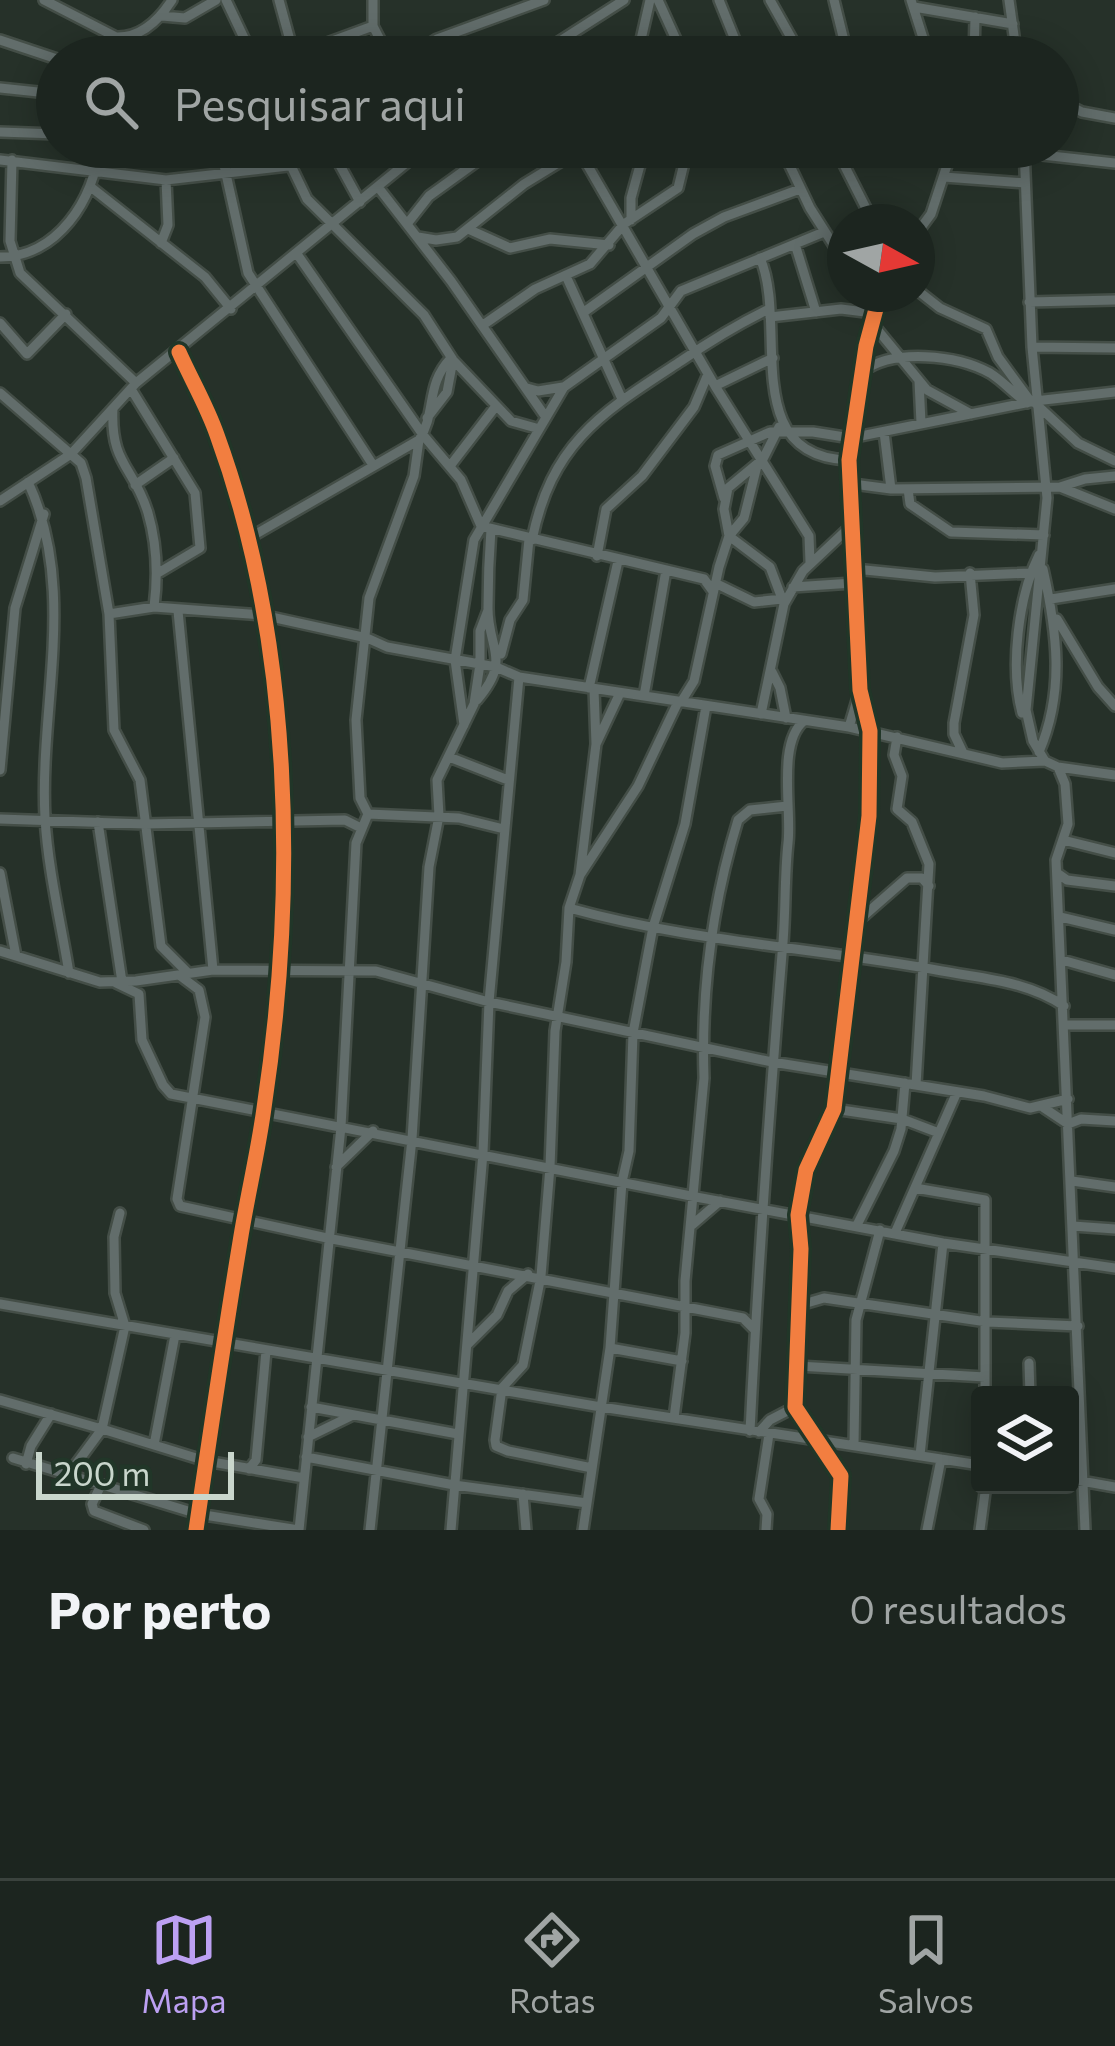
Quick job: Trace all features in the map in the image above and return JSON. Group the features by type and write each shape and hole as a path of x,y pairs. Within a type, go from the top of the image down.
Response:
{"street":[{"path":"44,0 114,36"},
{"path":"124,36 139,34 162,16 172,0"},
{"path":"162,16 184,17 216,0"},
{"path":"226,0 244,36"},
{"path":"279,0 289,36"},
{"path":"373,0 373,26 379,36"},
{"path":"445,36 544,0"},
{"path":"569,36 624,0"},
{"path":"643,36 654,0"},
{"path":"654,0 674,36"},
{"path":"719,0 734,36"},
{"path":"770,0 790,36"},
{"path":"834,0 843,36"},
{"path":"1009,0 1015,36"},
{"path":"922,36 913,3 1013,24"},
{"path":"975,16 975,36"},
{"path":"347,36 373,26"},
{"path":"0,40 36,52"},
{"path":"0,88 36,92"},
{"path":"1079,110 1115,118"},
{"path":"0,133 36,134"},
{"path":"1079,158 1115,163"},
{"path":"36,162 6,160 10,241 22,275 133,386 195,494 200,548 158,573"},
{"path":"0,256 14,257 48,244 92,188 97,168"},
{"path":"102,168 166,180 276,168"},
{"path":"225,168 248,273 373,465"},
{"path":"289,168 307,199 424,315 452,359 496,406 517,425 536,428"},
{"path":"341,168 360,202"},
{"path":"0,501 71,454 133,386 401,168"},
{"path":"407,224 429,196 468,168"},
{"path":"418,237 443,240 468,229 550,168"},
{"path":"589,168 627,222 669,308 809,536 810,562"},
{"path":"627,222 639,168"},
{"path":"483,325 535,289 590,264 627,222 678,188 683,168"},
{"path":"790,168 827,235"},
{"path":"846,168 864,204"},
{"path":"934,204 946,168"},
{"path":"1025,168 1032,403 1046,486 1027,723"},
{"path":"944,176 1025,183"},
{"path":"161,243 168,224 166,180"},
{"path":"378,187 483,325 544,416"},
{"path":"92,188 206,278 231,309"},
{"path":"584,312 645,265 724,217 800,189"},
{"path":"468,229 510,248 550,239 609,245"},
{"path":"464,727 455,659 470,557 536,428 564,387 661,318 681,291 824,232"},
{"path":"794,244 816,312"},
{"path":"297,254 421,437 451,466 470,495 486,528 488,610 498,650 496,664"},
{"path":"760,258 771,285 771,385 784,431 815,453 850,460"},
{"path":"566,276 622,397"},
{"path":"658,284 681,291"},
{"path":"1030,302 1115,300"},
{"path":"935,304 986,329 998,357 1032,403"},
{"path":"370,1530 412,1139 429,867 439,816 438,771 496,664 510,620 523,600 535,526 562,458 622,397 695,350 770,313 827,312"},
{"path":"865,312 933,395 971,414"},
{"path":"838,1530 843,1484 795,1407 798,1215 806,1170 834,1109 869,816 870,731 860,690 850,438 875,312"},
{"path":"0,322 27,354 66,314"},
{"path":"1032,347 1115,348"},
{"path":"178,352 216,432 249,538 285,821 279,968 264,1110 196,1530"},
{"path":"715,386 773,358"},
{"path":"368,814 360,798 356,720 369,598 414,476 428,418 447,392 452,359"},
{"path":"862,371 880,362 904,359 947,360 980,370 1032,403 1090,451 1115,461"},
{"path":"597,556 606,509 642,476 694,406 708,374"},
{"path":"919,381 921,423"},
{"path":"527,388 564,387"},
{"path":"783,602 775,574 764,559 729,536 715,460 722,451 784,431 850,438 1115,392"},
{"path":"3,400 81,463 86,478 109,614 115,730 140,780 161,946 199,990 206,1017 178,1204 327,1238 743,1318 755,1330"},
{"path":"451,466 496,406"},
{"path":"113,408 112,443 149,516 158,573 154,607"},
{"path":"854,413 879,433 891,489"},
{"path":"1038,436 1060,428"},
{"path":"724,498 734,481 760,463 784,431"},
{"path":"249,538 421,437"},
{"path":"134,485 174,458"},
{"path":"580,874 638,786 694,681 710,584 729,536 744,518 760,463"},
{"path":"1060,487 1115,476"},
{"path":"28,482 44,514 53,594 53,698 45,820 69,974"},
{"path":"853,484 891,489 1060,487 1115,509"},
{"path":"908,489 910,504 951,532 1044,535"},
{"path":"0,770 15,608 44,514"},
{"path":"761,714 783,602 810,562 854,523"},
{"path":"486,528 666,570 754,602 783,602"},
{"path":"809,536 832,543"},
{"path":"1042,554 1031,572 1016,629 1017,687 1027,723 1041,757 1058,767 1115,775"},
{"path":"1041,757 1055,704 1054,615 1042,554"},
{"path":"592,1468 496,1446 502,1388 523,1365 550,1167 555,1031 596,744 591,688 618,561"},
{"path":"644,696 666,570"},
{"path":"793,587 857,576 1031,572"},
{"path":"963,753 954,722 974,592 970,574"},
{"path":"974,592 989,574"},
{"path":"1051,599 1115,589"},
{"path":"109,614 154,607 262,615 367,638 387,647 496,664 519,677 849,727 1013,765 1041,757"},
{"path":"474,704 480,632 488,610"},
{"path":"178,611 209,970 199,990"},
{"path":"1054,615 1115,706"},
{"path":"772,672 786,718"},
{"path":"451,1530 519,677"},
{"path":"584,1530 610,1348 622,1182 629,1151 633,1033 653,927 685,824 703,706 694,681"},
{"path":"849,727 860,690"},
{"path":"596,744 620,693"},
{"path":"766,1530 767,1514 759,1499 755,1330 783,947 791,735 804,721"},
{"path":"857,1225 893,1151 902,1119 925,968 928,860 912,823 897,809 902,776 894,754 897,737"},
{"path":"448,757 508,779"},
{"path":"1058,767 1068,824 1058,850 1057,872 1077,1386"},
{"path":"674,1418 704,1078 701,1046 709,936 742,813 787,806"},
{"path":"368,814 439,816 504,829"},
{"path":"13,1458 198,1514 298,1530 341,1127 356,843 368,814"},
{"path":"0,819 145,824 345,820 361,828"},
{"path":"98,822 119,982"},
{"path":"1063,840 1115,853"},
{"path":"1057,872 1067,880 1115,886"},
{"path":"0,873 16,956"},
{"path":"857,922 907,878 917,876 929,886"},
{"path":"573,907 653,927 1036,988 1064,1006"},
{"path":"1061,917 1115,930"},
{"path":"0,951 69,974 119,982 209,970 279,968 349,970 422,981 490,1002 772,1062 1044,1108 1069,1124"},
{"path":"1061,960 1115,974"},
{"path":"1036,988 1062,976"},
{"path":"119,982 142,999 142,1040 171,1094 943,1243 1115,1268"},
{"path":"542,1012 555,1031"},
{"path":"1064,1025 1115,1025"},
{"path":"895,1233 957,1092"},
{"path":"1044,1108 1068,1099"},
{"path":"834,1109 902,1119 939,1133"},
{"path":"1069,1124 1082,1119 1115,1121"},
{"path":"336,1167 373,1131"},
{"path":"1072,1181 1115,1187"},
{"path":"915,1188 985,1200 985,1386"},
{"path":"692,1225 720,1201"},
{"path":"74,1476 79,1459 102,1429 125,1326 115,1293 114,1237 120,1213"},
{"path":"1073,1226 1115,1229"},
{"path":"854,1445 860,1306 880,1230"},
{"path":"920,1456 943,1243"},
{"path":"1052,1258 1074,1246"},
{"path":"465,1348 497,1315 501,1298 534,1275"},
{"path":"865,1289 875,1307"},
{"path":"800,1305 824,1298 987,1322 1078,1326"},
{"path":"0,1304 602,1407 971,1464"},
{"path":"743,1318 757,1310"},
{"path":"154,1445 175,1335"},
{"path":"610,1348 682,1360"},
{"path":"252,1464 266,1351"},
{"path":"1029,1363 1030,1386"},
{"path":"798,1366 985,1377"},
{"path":"0,1400 206,1461 252,1464 263,1471 304,1478"},
{"path":"311,1407 458,1435"},
{"path":"759,1432 795,1407"},
{"path":"26,1464 34,1439 51,1414"},
{"path":"308,1437 351,1416"},
{"path":"306,1457 587,1502"},
{"path":"927,1530 941,1459"},
{"path":"1079,1481 1115,1487"},
{"path":"101,1485 94,1510 144,1530"},
{"path":"523,1494 526,1530"},
{"path":"980,1530 985,1494"},
{"path":"1079,1494 1085,1530"}],"cycle path":[{"path":"838,1530 841,1476 795,1407 798,1215 806,1170 834,1109 869,816 870,731 860,690 849,460 875,312"},
{"path":"179,352 217,435 261,597 274,682 284,854 275,1025 196,1530"}]}
